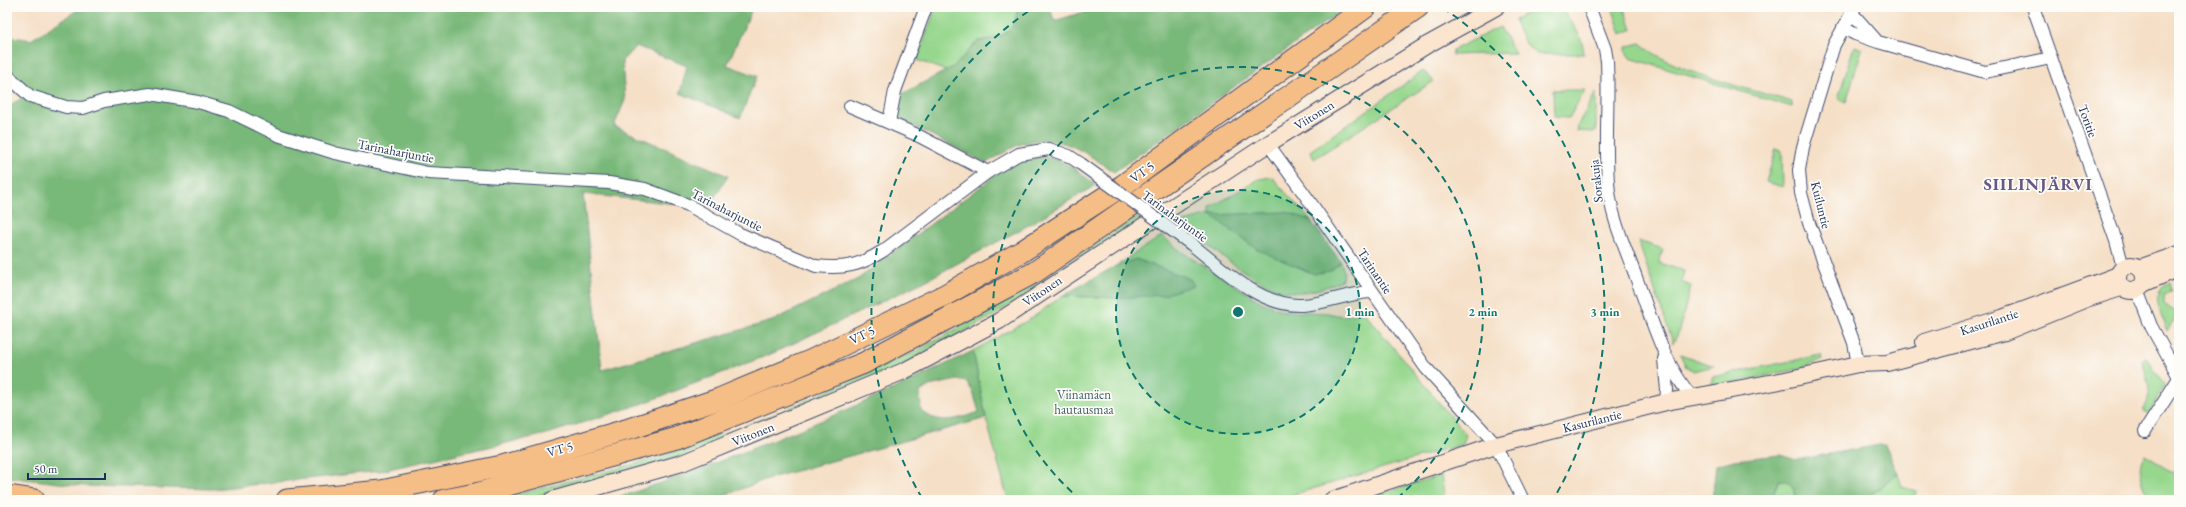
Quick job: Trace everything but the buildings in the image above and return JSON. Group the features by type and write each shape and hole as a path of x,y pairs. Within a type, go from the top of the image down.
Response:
{"highway":[{"name":"VT 5","path":"287,500 381,491 502,466 629,429 704,404 812,360 944,295 1021,252 1122,186 1366,7"},
{"name":"VT 5","path":"444,500 475,494 677,438 864,363 1035,272 1418,7"},
{"path":"7,496 34,500"}],"main road":[{"name":"Viitonen","path":"552,500 682,463 904,370 998,321 1268,144 1427,45 1496,7"},
{"name":"Kasurilantie","path":"1332,500 1354,496 1496,444 1666,402 1785,380 1858,364 1887,363 2005,332 2086,299 2179,254"},
{"name":"Kasurilantie","path":"2130,278 2179,268"}],"street":[{"path":"889,122 895,91 926,7"},
{"name":"Sorakuja","path":"1589,7 1605,49 1607,61 1606,142 1610,200 1622,239 1662,348 1676,375 1692,397"},
{"name":"Toritie","path":"2032,7 2130,278 2151,326 2179,378"},
{"path":"1853,10 1878,42"},
{"name":"Kuiluntie","path":"1853,10 1834,45 1805,140 1799,170 1801,193 1809,223 1854,342 1858,364"},
{"path":"1843,28 1878,42 1985,72 2051,58"},
{"name":"Tarinaharjuntie","path":"7,75 30,96 60,105 83,108 104,101 150,94 198,102 229,111 278,135 336,153 428,172 601,183 645,188 688,205 740,234 816,266 829,267 844,267 866,262 883,251 988,172 1019,154 1042,149 1058,151 1081,164 1241,282 1277,302 1302,306 1358,292 1371,292"},
{"path":"850,106 889,122 988,172"},
{"name":"Tarinantie","path":"1268,144 1426,368 1496,444 1522,497"},
{"name":"Sorakuja","path":"1662,348 1667,384 1666,402"},
{"path":"2145,431 2179,378"},
{"path":"1522,497 1533,500"}],"green space":[{"path":"82,7 753,7 727,65 757,76 740,118 680,93 687,66 636,46 622,61 625,100 614,126 728,176 714,198 688,205 583,194 602,370 772,321 858,279 1009,165 1023,160 1036,158 1046,157 1056,159 1065,163 1096,185 1025,227 923,282 771,354 644,403 547,434 380,471 213,489 85,486 7,477 7,106 23,98 7,86 7,36 31,40"},
{"path":"936,7 1017,7 1017,16 1011,28 1006,33 994,38 978,41 955,66 946,71 917,60"},
{"path":"1017,7 1050,7 1054,21 1087,11 1086,7 1347,7 1114,172 1072,146 1049,140 1037,140 1024,143 986,163 896,117 900,95 955,66 978,41 994,38 1006,33 1011,28 1017,16"},
{"path":"1542,7 1559,7 1579,34 1584,54 1536,54 1528,47 1520,34 1515,19"},
{"path":"1612,7 1623,7 1632,29 1621,34"},
{"path":"1500,27 1515,53 1452,55 1453,50"},
{"path":"1640,43 1654,54 1691,71 1792,102 1792,107 1630,58 1626,52 1626,47"},
{"path":"1854,46 1862,49 1846,102 1838,99"},
{"path":"1423,71 1434,81 1314,159 1310,151"},
{"path":"1553,90 1585,90 1569,118 1554,117"},
{"path":"1596,92 1596,132 1577,131 1578,125"},
{"path":"1776,149 1782,151 1783,187 1766,182"},
{"path":"1272,177 1310,220 1286,212 1210,216 1330,271 1341,262 1344,272 1342,280 1329,286 1307,292 1284,291 1272,287 1230,262 1180,223 1210,215 1210,208 1259,179"},
{"path":"1286,212 1310,220 1341,262 1330,271 1314,274 1258,250 1210,215"},
{"path":"1138,217 1141,220 993,316 896,368 685,455 615,476 523,500 495,500 658,458 781,412 915,352 1034,285"},
{"name":"Viinamäen hautausmaa","path":"1162,236 1183,253 1261,302 1284,311 1327,313 1342,316 1364,312 1466,435 1463,444 1275,500 1008,500 986,418 973,351 1032,318 1062,296 1115,298 1194,285 1190,279 1136,259 1114,267"},
{"path":"1638,241 1663,249 1659,263 1684,271 1681,282 1691,286 1678,334 1673,343"},
{"path":"1136,259 1190,279 1194,285 1164,295 1120,298 1062,296 1114,267"},
{"path":"2170,283 2172,292 2164,294 2164,304 2177,313 2167,331 2160,311 2158,296 2159,290 2163,285"},
{"path":"973,351 986,418 767,479 713,500 612,500 795,432","holes":["957,380 967,382 973,392 979,412 956,419 942,420 928,416 921,411 920,392 929,386"]},
{"path":"1680,354 1714,366 1694,371 1686,367"},
{"path":"1821,355 1822,359 1799,369 1712,387 1712,377"},
{"path":"2146,358 2165,385 2150,412 2147,413 2144,411 2147,403 2149,386 2142,361"},
{"path":"1885,444 1898,474 1864,500 1798,500 1791,484 1784,480 1778,481 1774,491 1773,500 1712,500 1716,465 1734,460 1780,455 1796,460"},
{"path":"2145,455 2179,476 2179,500 2151,500 2140,472 2140,466"},
{"path":"1898,474 1902,487 1916,491 1914,500 1864,500"},
{"path":"1441,475 1445,500 1362,500"},
{"path":"1784,480 1791,484 1798,500 1790,500 1789,494 1778,494 1777,500 1773,500 1774,491 1779,481"}],"district":[{"name":"SIILINJÄRVI","path":"2038,184"}]}
